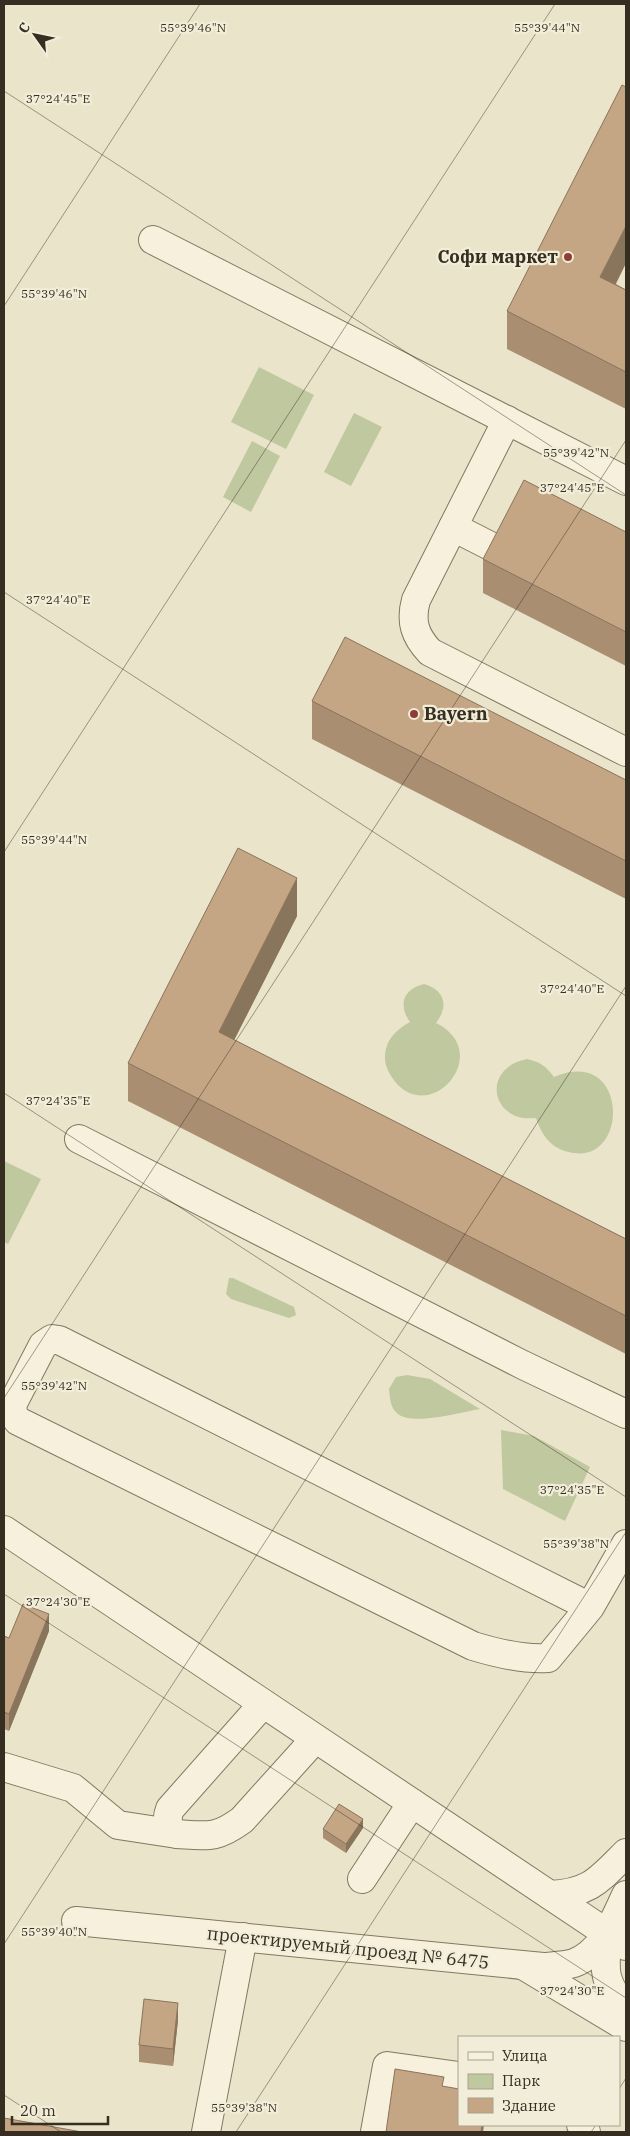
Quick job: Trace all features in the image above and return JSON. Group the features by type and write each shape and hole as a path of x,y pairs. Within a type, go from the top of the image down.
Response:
{"street":[{"path":"153,240 626,481"},
{"path":"507,420 416,600 412,613 414,628 419,640 439,657 626,752"},
{"path":"453,527 504,553"},
{"path":"79,1139 523,1365 626,1414"},
{"path":"590,1608 59,1340 52,1339 43,1345 12,1403 11,1430 473,1646 491,1652 530,1658 548,1658 590,1608 626,1544"},
{"path":"4,1530 262,1704 617,1939"},
{"path":"177,1834 169,1826 168,1814 170,1809 262,1704"},
{"path":"4,1767 73,1788 118,1825 177,1834 215,1836 242,1820 315,1739"},
{"path":"362,1878 412,1804"},
{"path":"550,1895 571,1894 588,1888 626,1853"},
{"path":"626,1895 617,1939 604,1969 612,1993 626,2010"},
{"name":"проектируемый проезд № 6475","path":"76,1920 543,1968 574,1963 617,1939"},
{"path":"206,2132 243,1937"},
{"path":"526,1967 626,2027"},
{"path":"375,2132 387,2066 458,2076"}],"green space":[{"path":"259,367 314,395 286,449 231,422"},
{"path":"354,413 382,427 351,486 324,472"},
{"path":"252,441 280,456 251,512 223,497"},
{"path":"424,984 437,990 443,999 443,1011 436,1023 452,1035 459,1050 459,1065 452,1078 441,1089 428,1095 413,1094 398,1085 389,1072 385,1058 387,1046 392,1036 410,1022 404,1010 407,994 417,986"},
{"path":"527,1059 542,1065 554,1077 579,1071 597,1077 608,1090 613,1108 611,1127 603,1142 589,1152 569,1152 557,1148 544,1136 536,1118 521,1117 509,1112 501,1104 497,1094 498,1083 503,1073 512,1064"},
{"path":"4,1161 41,1179 8,1244 4,1242"},
{"path":"229,1278 233,1278 294,1307 296,1315 289,1318 231,1299 226,1294"},
{"path":"407,1375 430,1379 480,1409 415,1419 398,1414 393,1409 389,1389 396,1377"},
{"path":"501,1430 534,1436 590,1467 565,1521 503,1489"}],"building":[{"path":"622,85 626,87 626,226 600,277 626,290 626,372 507,311"},
{"path":"524,480 626,532 626,632 483,559"},
{"path":"345,637 626,780 626,861 312,701"},
{"path":"238,848 297,878 219,1032 626,1239 626,1316 128,1063"},
{"path":"23,1604 49,1614 9,1714 4,1712 4,1636 9,1638"},
{"path":"339,1804 363,1819 346,1844 323,1829"},
{"path":"144,1999 178,2003 173,2049 139,2045"},
{"path":"395,2069 444,2077 442,2086 458,2089 458,2126 482,2126 481,2132 386,2132"},
{"path":"4,2118 82,2132 4,2132"}],"place":[{"name":"Софи маркет","path":"568,257"},
{"name":"Bayern","path":"414,714"}]}
